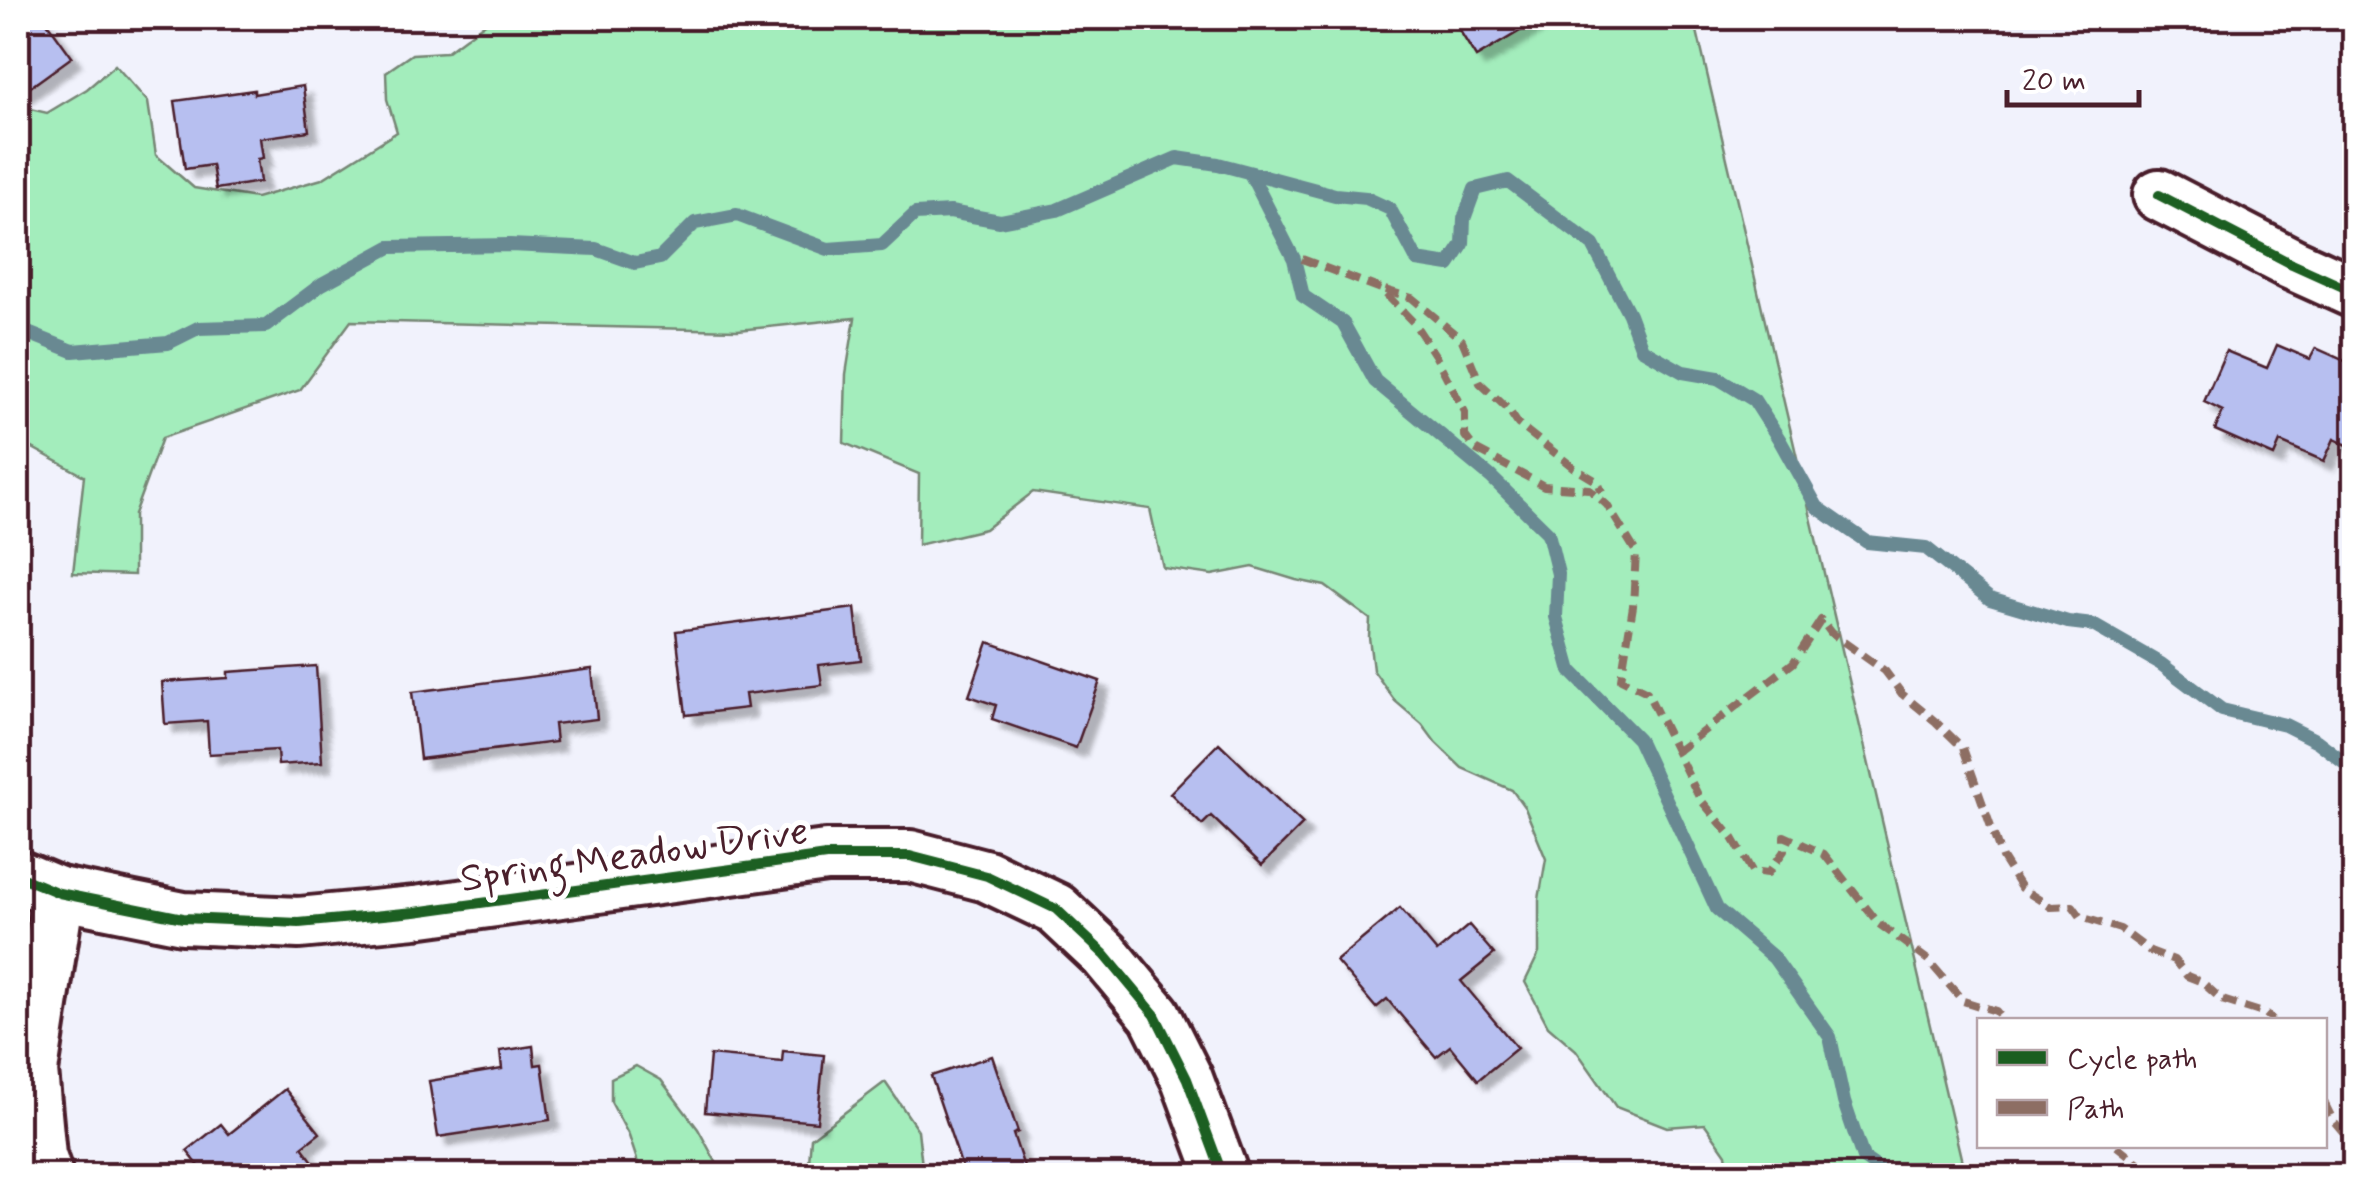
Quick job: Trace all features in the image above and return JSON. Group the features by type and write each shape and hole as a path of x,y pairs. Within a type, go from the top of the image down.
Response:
{"street":[{"path":"2159,195 2354,292"},
{"name":"Spring Meadow Drive","path":"38,884 183,918 299,923 416,912 826,856 910,856 986,876 1056,909 1105,955 1156,1015 1187,1078 1223,1176"},
{"path":"38,884 32,1071 40,1156 47,1176"}],"green space":[{"path":"492,18 1694,18 1965,1175 1729,1175 1726,1154 1705,1124 1667,1127 1616,1107 1576,1050 1548,1026 1525,982 1539,953 1539,899 1546,859 1525,808 1512,790 1462,768 1395,701 1373,670 1370,619 1325,586 1253,567 1212,575 1163,568 1150,509 1033,492 985,529 918,545 919,474 844,443 846,374 855,318 738,330 351,321 300,390 162,438 134,514 134,575 73,573 84,476 18,440 18,106 47,113 87,89 115,65 148,102 156,155 194,188 256,198 322,179 397,132 387,99 386,72 412,54 446,52"},
{"path":"636,1066 661,1080 698,1129 723,1175 642,1175 629,1136 611,1102 611,1078"},
{"path":"885,1082 918,1130 923,1175 808,1175 811,1138"}],"building":[{"path":"18,18 44,18 72,57 18,96"},
{"path":"1452,18 1542,18 1476,57"},
{"path":"303,86 309,131 260,138 260,182 216,189 212,165 185,169 175,101"},
{"path":"2277,345 2310,359 2316,348 2354,365 2354,448 2334,439 2324,461 2280,442 2274,456 2215,430 2223,411 2204,402 2226,351 2267,368"},
{"path":"855,608 861,660 819,665 822,685 745,694 747,708 686,715 676,631"},
{"path":"988,642 1100,681 1076,748 992,719 996,705 969,696"},
{"path":"316,666 322,762 278,765 277,750 209,754 207,721 165,724 162,682 228,678 228,672"},
{"path":"592,669 597,719 554,724 556,742 420,759 412,692"},
{"path":"1219,743 1303,824 1262,865 1211,816 1202,825 1170,793"},
{"path":"1400,908 1437,952 1469,925 1494,954 1461,981 1517,1048 1478,1080 1450,1046 1436,1057 1387,999 1376,1008 1336,961"},
{"path":"533,1046 535,1065 542,1064 550,1120 438,1137 429,1081 502,1069 500,1051"},
{"path":"783,1051 824,1055 817,1122 705,1112 710,1055 782,1062"},
{"path":"992,1056 1018,1132 1013,1134 1027,1176 965,1176 931,1076"},
{"path":"285,1089 320,1133 302,1147 324,1176 207,1176 187,1151 221,1124 229,1134"}],"waterway":[{"path":"18,329 73,351 168,343 198,328 266,326 322,284 390,247 510,245 596,249 635,263 660,258 695,223 737,215 828,249 882,245 915,214 950,212 1000,221 1057,210 1177,158 1218,164 1335,195 1366,198 1390,209 1417,260 1449,265 1463,244 1464,219 1475,189 1508,181 1593,245 1629,314 1642,349 1683,372 1718,378 1754,400 1817,507 1867,542 1926,548 1990,599 2068,622 2093,625 2161,664 2222,710 2285,725 2354,767"},
{"path":"1250,173 1294,259 1303,296 1343,323 1375,381 1491,477 1548,533 1558,574 1556,617 1571,671 1638,739 1717,909 1774,958 1830,1037 1844,1102 1863,1158 1889,1176"}],"marked path":[{"path":"1302,259 1381,289 1414,323 1465,412 1465,436 1475,449 1544,486 1589,489 1607,505 1636,552 1633,606 1621,679 1647,692 1700,799 1733,838 1752,871 1768,873 1784,851 1784,836 1824,854 1879,924 1928,960 1963,1001 1996,1011 2001,1018"},
{"path":"1385,290 1412,298 1462,340 1480,383 1518,424 1598,482 1602,492"},
{"path":"1676,752 1793,663 1821,620 1831,633 1885,671 1902,694 1963,748 2002,858 2021,888 2051,907 2073,906 2081,917 2120,929 2150,951 2174,960 2187,976 2202,982 2222,1000 2271,1018"},
{"path":"2327,1108 2354,1145"},
{"path":"2120,1148 2155,1176"}],"cycle path":[{"path":"2159,195 2354,292"},
{"path":"18,876 59,893 183,918 299,923 415,912 826,856 910,856 987,876 1056,909 1105,955 1155,1015 1187,1079 1223,1176"}]}
